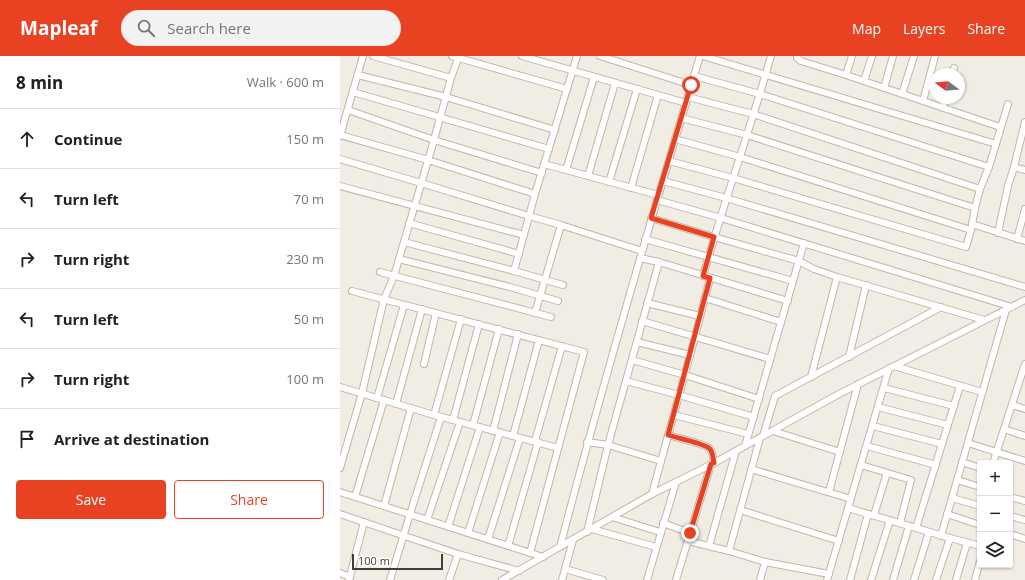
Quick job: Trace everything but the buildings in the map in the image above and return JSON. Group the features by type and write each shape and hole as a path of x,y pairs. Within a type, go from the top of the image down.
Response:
{"street":[{"path":"364,56 353,92 344,113 340,135 428,160 535,194"},
{"path":"373,56 451,78"},
{"path":"522,56 658,95 753,114 980,189"},
{"path":"514,271 535,194 577,56"},
{"path":"600,56 691,85"},
{"path":"560,547 587,442 651,218 700,56"},
{"path":"703,56 996,144"},
{"path":"652,494 705,298 708,258 760,94 770,56"},
{"path":"797,56 797,58 801,61 1000,127"},
{"path":"846,75 852,56"},
{"path":"864,81 872,56"},
{"path":"884,88 893,56"},
{"path":"902,94 914,56"},
{"path":"923,101 935,56"},
{"path":"340,468 362,394 384,299 394,276 441,117 456,57 567,89"},
{"path":"358,75 446,97 555,130"},
{"path":"694,76 760,94 989,168"},
{"path":"566,170 594,77"},
{"path":"588,176 615,83"},
{"path":"609,182 638,89"},
{"path":"353,92 549,149"},
{"path":"631,188 658,95"},
{"path":"943,108 944,104"},
{"path":"669,161 733,178 966,247 980,189 989,168 1008,104"},
{"path":"344,113 542,173"},
{"path":"682,118 747,135 975,208"},
{"path":"998,232 1008,186 1025,122"},
{"path":"675,139 740,157 972,227 998,232 1025,241"},
{"path":"340,159 561,225 642,251"},
{"path":"544,164 631,188 658,198 1009,308"},
{"path":"1014,167 1025,170"},
{"path":"663,180 1025,287"},
{"path":"340,186 524,235"},
{"path":"1017,239 1025,209"},
{"path":"651,218 799,261 814,269 837,277 984,320"},
{"path":"409,223 519,254"},
{"path":"535,313 561,225"},
{"path":"645,239 793,281"},
{"path":"404,242 563,285"},
{"path":"745,446 804,243"},
{"path":"640,258 659,262 788,301"},
{"path":"399,259 558,301"},
{"path":"589,530 608,445 659,262"},
{"path":"380,272 552,317"},
{"path":"811,378 837,277"},
{"path":"849,357 866,285"},
{"path":"352,291 584,352 530,553"},
{"path":"705,298 781,322"},
{"path":"502,580 652,494 736,451 858,384 1025,300"},
{"path":"647,304 700,316"},
{"path":"355,496 404,305"},
{"path":"729,551 751,469 775,396 941,307"},
{"path":"941,536 982,392 1009,308"},
{"path":"396,404 422,309"},
{"path":"424,364 436,313"},
{"path":"434,415 461,320"},
{"path":"642,321 770,359"},
{"path":"453,420 479,324"},
{"path":"448,527 477,426 499,329"},
{"path":"468,533 496,431 518,334"},
{"path":"512,436 539,340"},
{"path":"636,342 690,355"},
{"path":"508,546 562,346"},
{"path":"632,360 685,375 759,399"},
{"path":"994,460 1018,386 1023,376 1025,364"},
{"path":"891,367 982,392"},
{"path":"688,541 828,577 891,367"},
{"path":"626,381 754,416"},
{"path":"829,492 858,384"},
{"path":"916,528 960,386"},
{"path":"1018,386 1025,388"},
{"path":"340,387 441,417 558,448"},
{"path":"884,388 954,406"},
{"path":"1012,405 1025,409"},
{"path":"878,407 948,425"},
{"path":"384,506 411,408"},
{"path":"674,415 748,434"},
{"path":"390,580 441,417"},
{"path":"427,520 460,422"},
{"path":"873,426 942,444"},
{"path":"1004,429 1025,436"},
{"path":"773,431 840,452"},
{"path":"668,435 701,444 709,448 713,463 690,533 677,580"},
{"path":"488,539 520,438"},
{"path":"587,442 608,445 661,461"},
{"path":"968,443 1025,461"},
{"path":"867,446 936,465"},
{"path":"709,546 736,451"},
{"path":"962,462 977,467"},
{"path":"861,465 911,480 900,523"},
{"path":"751,469 851,499"},
{"path":"850,580 871,515 887,473"},
{"path":"957,480 977,486"},
{"path":"646,580 676,482"},
{"path":"340,492 543,557"},
{"path":"952,498 977,505"},
{"path":"1013,498 1025,501"},
{"path":"848,508 977,545"},
{"path":"740,510 838,541"},
{"path":"340,514 458,554 519,571"},
{"path":"947,514 977,524"},
{"path":"612,517 660,532"},
{"path":"1013,517 1025,520"},
{"path":"871,580 890,520"},
{"path":"340,574 350,578 364,522"},
{"path":"663,523 690,533"},
{"path":"893,580 909,526"},
{"path":"589,530 656,547"},
{"path":"914,580 929,532"},
{"path":"1013,535 1025,539"},
{"path":"936,580 950,538"},
{"path":"562,580 573,540"},
{"path":"956,580 968,543"},
{"path":"449,580 458,554"},
{"path":"760,580 765,562"},
{"path":"975,580 978,568"},
{"path":"565,570 603,580"}],"route":[{"path":"690,533 711,464 714,463 709,448 701,444 668,435 710,278 703,276 714,237 651,218 691,85"}]}
